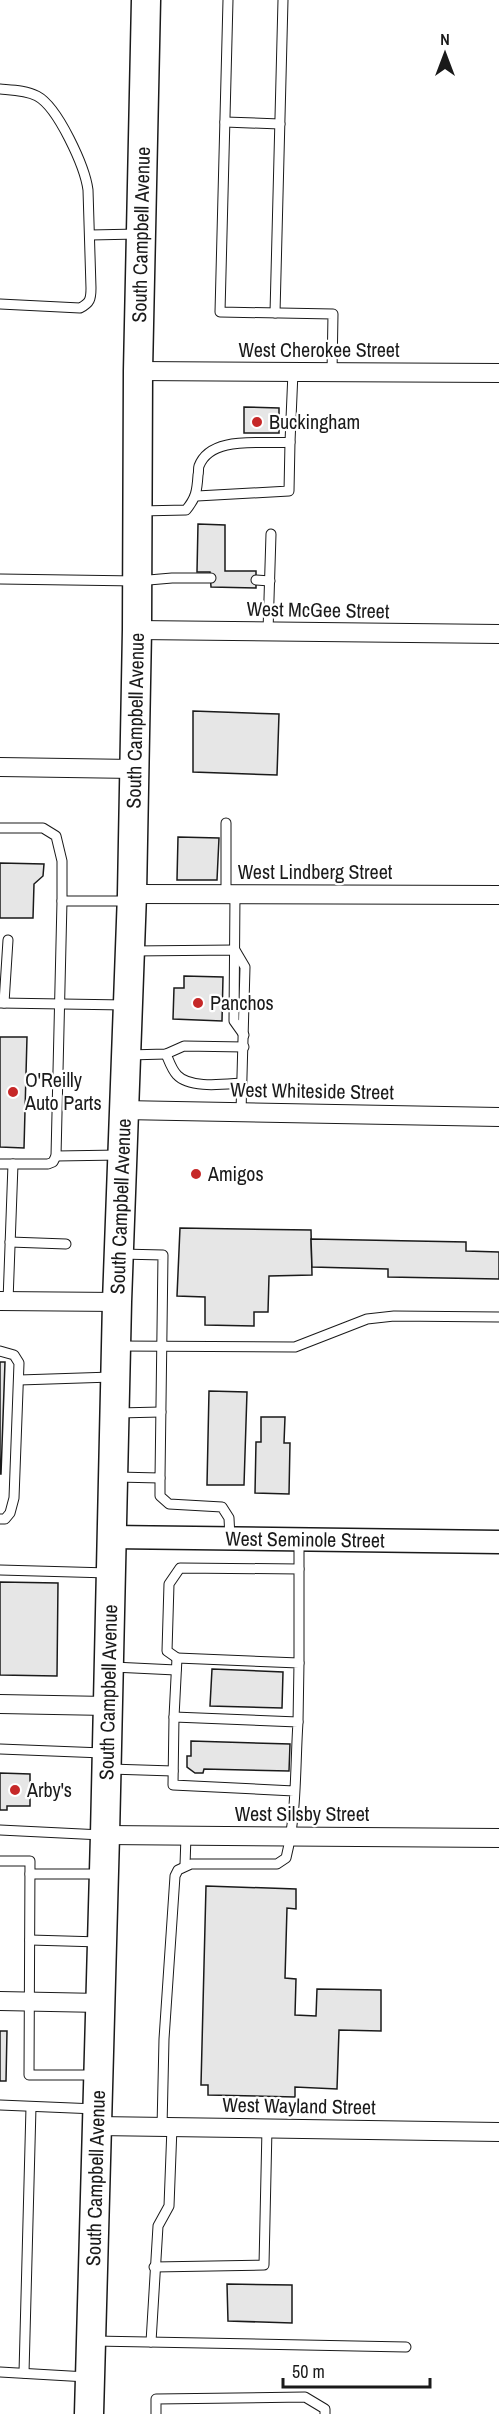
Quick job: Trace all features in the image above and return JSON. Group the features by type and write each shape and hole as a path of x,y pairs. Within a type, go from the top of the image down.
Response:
{"main road":[{"name":"South Campbell Avenue","path":"89,2414 103,1942 117,1302 132,898 137,630 138,371 146,0"}],"street":[{"name":"West Cherokee Street","path":"138,371 499,373"},
{"name":"West McGee Street","path":"137,630 499,634"},
{"path":"0,767 134,769"},
{"name":"West Lindberg Street","path":"132,898 231,894 499,895"},
{"name":"West Whiteside Street","path":"123,1110 499,1117"},
{"path":"4,1301 117,1302"},
{"name":"West Seminole Street","path":"111,1537 499,1542"},
{"path":"0,1704 107,1706"},
{"name":"West Silsby Street","path":"105,1835 499,1838"},
{"path":"0,2001 101,2003"},
{"name":"West Wayland Street","path":"98,2117 167,2127 499,2132"}],"lane":[{"path":"228,0 220,312 333,314 332,372"},
{"path":"275,313 283,0"},
{"path":"0,89 29,92 39,96 49,106 81,161 86,175 91,299 80,308 0,304"},
{"path":"225,122 280,124"},
{"path":"90,235 141,234"},
{"path":"197,496 289,492 293,372"},
{"path":"137,511 186,510 197,496 199,466 212,451 237,441 270,444 290,442"},
{"path":"268,632 271,534"},
{"path":"0,579 137,581 211,578"},
{"path":"256,580 270,581"},
{"path":"226,823 235,950 245,967 241,1112"},
{"path":"0,828 43,828 56,836 62,861 56,1156 53,1162 48,1164 0,1164"},
{"path":"62,901 132,898"},
{"path":"8,940 2,1003 127,1005"},
{"path":"130,951 235,950"},
{"path":"125,1055 166,1054 184,1046 244,1047"},
{"path":"166,1054 178,1077 195,1084 242,1083"},
{"path":"56,1156 122,1155"},
{"path":"4,1301 10,1242 13,1164"},
{"path":"10,1242 66,1244"},
{"path":"119,1254 163,1255 160,1497 169,1504 222,1507 229,1518 230,1538"},
{"path":"116,1346 295,1347 367,1319 394,1316 499,1317"},
{"path":"0,1351 14,1355 19,1363 14,1498 10,1513 5,1519 0,1519"},
{"path":"19,1380 115,1377"},
{"path":"114,1413 160,1412"},
{"path":"113,1477 160,1478"},
{"path":"152,2342 154,2267 158,2226 169,2206 164,2039 175,1876 178,1870 185,1866 277,1864 286,1858 292,1837 298,1722 299,1539"},
{"path":"299,1569 180,1568 169,1584 167,1651 177,1658 299,1663"},
{"path":"0,1570 110,1573"},
{"path":"177,1658 173,1785 294,1791"},
{"path":"108,1667 176,1670"},
{"path":"174,1717 298,1722"},
{"path":"0,1749 173,1771"},
{"path":"0,1830 105,1835"},
{"path":"185,1866 186,1836"},
{"path":"0,1861 30,1861 29,2075 99,2075"},
{"path":"30,1874 104,1874"},
{"path":"30,1940 103,1942"},
{"path":"0,2105 31,2106 98,2117"},
{"path":"24,2373 31,2106"},
{"path":"154,2267 264,2265 267,2128"},
{"path":"91,2341 406,2347"},
{"path":"0,2372 90,2377"},
{"path":"156,2414 156,2398 305,2397 325,2409 325,2414"}],"building":[{"path":"244,407 279,408 279,433 244,433"},
{"path":"198,524 225,525 225,571 256,571 256,588 211,587 210,572 197,572"},
{"path":"193,711 279,714 277,775 193,772"},
{"path":"178,837 219,838 217,880 177,880"},
{"path":"0,863 44,864 43,876 34,884 33,918 0,918"},
{"name":"Panchos","path":"184,976 223,977 222,1021 173,1019 174,988 184,988"},
{"name":"O'Reilly Auto Parts","path":"0,1037 27,1037 24,1148 0,1147"},
{"path":"180,1228 311,1230 312,1275 269,1276 268,1312 254,1312 254,1326 205,1325 205,1297 177,1296"},
{"path":"311,1239 466,1242 466,1251 499,1252 499,1279 388,1277 388,1269 312,1267"},
{"path":"0,1362 5,1362 1,1474 0,1474"},
{"path":"209,1391 247,1392 244,1485 207,1485"},
{"path":"261,1417 285,1417 284,1443 290,1443 289,1494 255,1493 256,1442 261,1442"},
{"path":"0,1582 58,1583 57,1676 0,1675"},
{"path":"212,1669 283,1672 282,1708 210,1706"},
{"path":"191,1741 290,1744 289,1771 204,1769 203,1773 195,1773 187,1767 187,1756 191,1756"},
{"name":"Arby's","path":"0,1773 30,1774 30,1806 7,1806 7,1810 0,1810"},
{"path":"206,1886 296,1889 296,1909 287,1908 285,1978 296,1979 295,2015 316,2016 317,1989 381,1990 381,2031 339,2030 337,2089 295,2087 295,2097 208,2095 208,2085 201,2085"},
{"path":"0,2031 7,2031 6,2081 0,2081"},
{"path":"227,2284 292,2285 292,2323 228,2321"}],"place":[{"name":"Buckingham","path":"257,422"},
{"name":"Panchos","path":"198,1003"},
{"name":"O'Reilly Auto Parts","path":"13,1092"},
{"name":"Amigos","path":"196,1174"},
{"name":"Arby's","path":"15,1790"}]}
